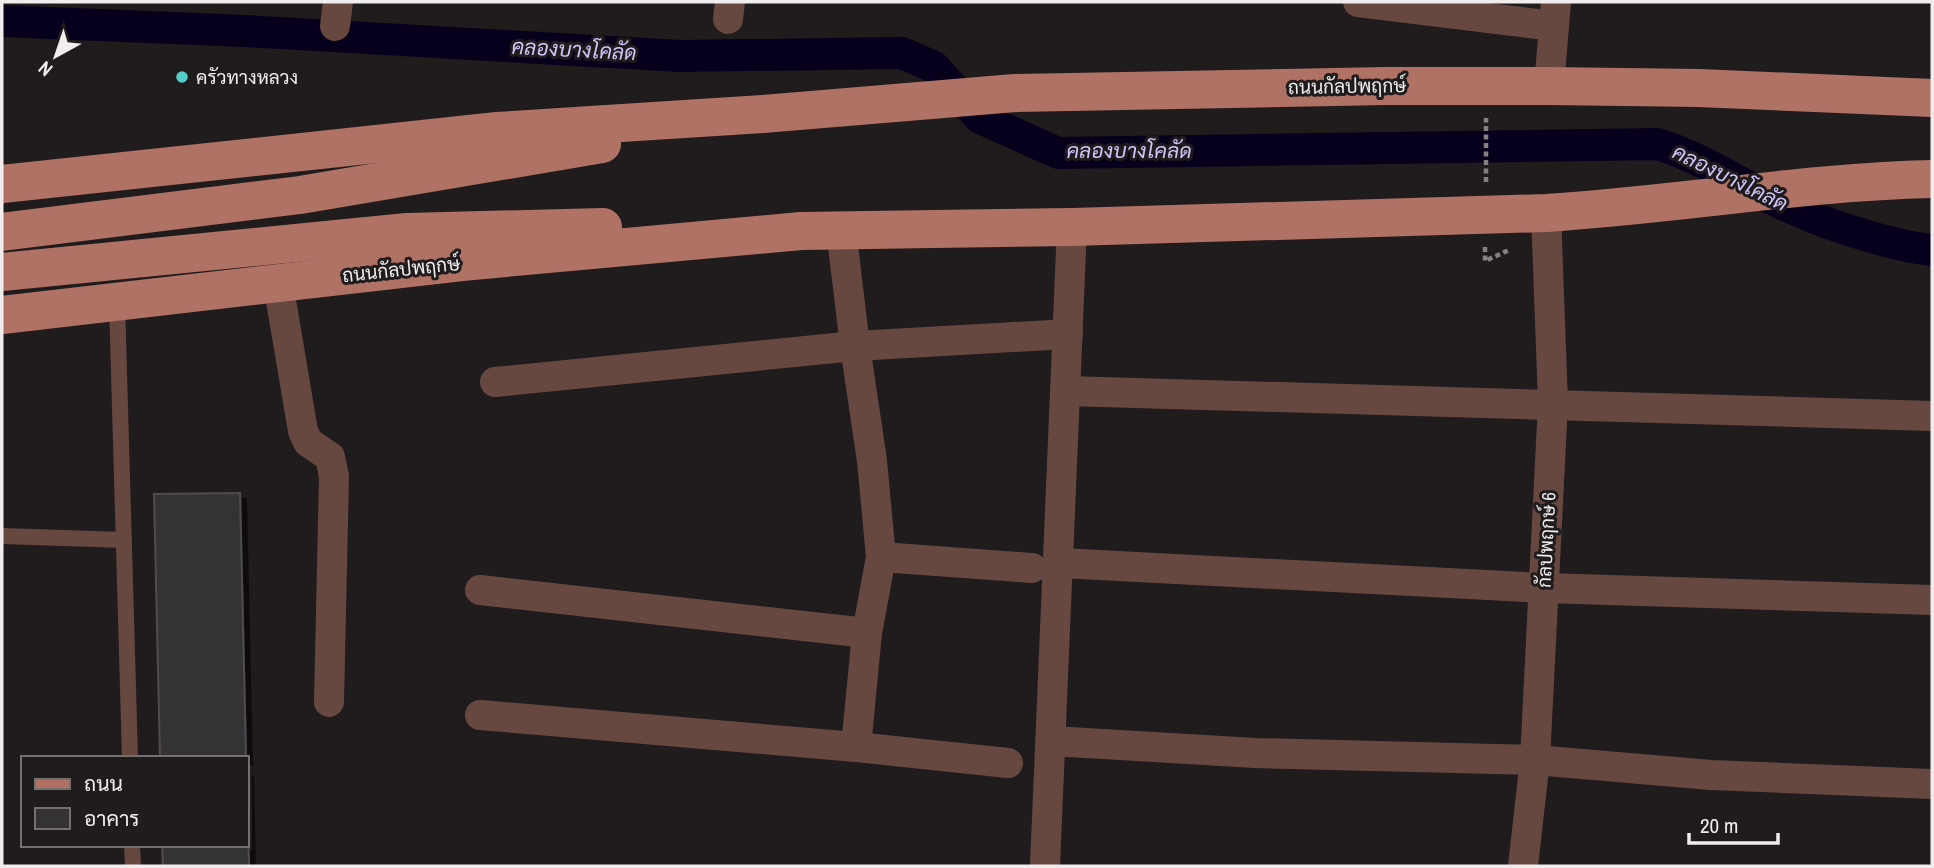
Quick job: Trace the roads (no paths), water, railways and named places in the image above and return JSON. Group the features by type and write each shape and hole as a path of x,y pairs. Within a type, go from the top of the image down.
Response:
{"main road":[{"name":"ถนนกัลปพฤกษ์","path":"2,184 484,132 763,114 1015,93 1321,86 1549,86 1699,88 1932,98"},
{"name":"ถนนกัลปพฤกษ์","path":"2,233 396,181 763,114"},
{"name":"ถนนกัลปพฤกษ์","path":"2,315 462,262 801,231 1072,228 1546,213 1689,201 1871,180 1932,179"},
{"name":"ถนนกัลปพฤกษ์","path":"2,272 407,232 607,227 801,231"}],"street":[{"path":"1358,2 1554,14 1549,86"},
{"name":"กัลปพฤกษ์ 6","path":"1523,866 1535,760 1553,403 1546,213"},
{"path":"1045,866 1052,741 1046,566 1067,391 1072,228"},
{"path":"842,229 855,346 872,461 881,557 867,633 856,747"},
{"path":"278,283 303,431 308,442 330,457 334,476 329,702"},
{"path":"495,382 855,346 1068,334"},
{"path":"1067,391 1932,416"},
{"path":"881,557 1544,588 1932,600"},
{"path":"480,590 867,633"},
{"path":"480,715 856,747 1008,764"},
{"path":"1052,741 1255,753 1535,760 1711,775 1932,784"}],"lane":[{"path":"117,302 130,756"},
{"path":"2,536 124,540"},
{"path":"132,847 133,866"}],"waterway":[{"name":"คลองบางโคลัด","path":"2,21 245,31 680,56 902,53 934,67 980,118 1058,153 1658,144 1694,158 1780,203 1813,217 1882,240 1932,250"}],"place":[{"name":"ครัวทางหลวง","path":"182,77"}]}
